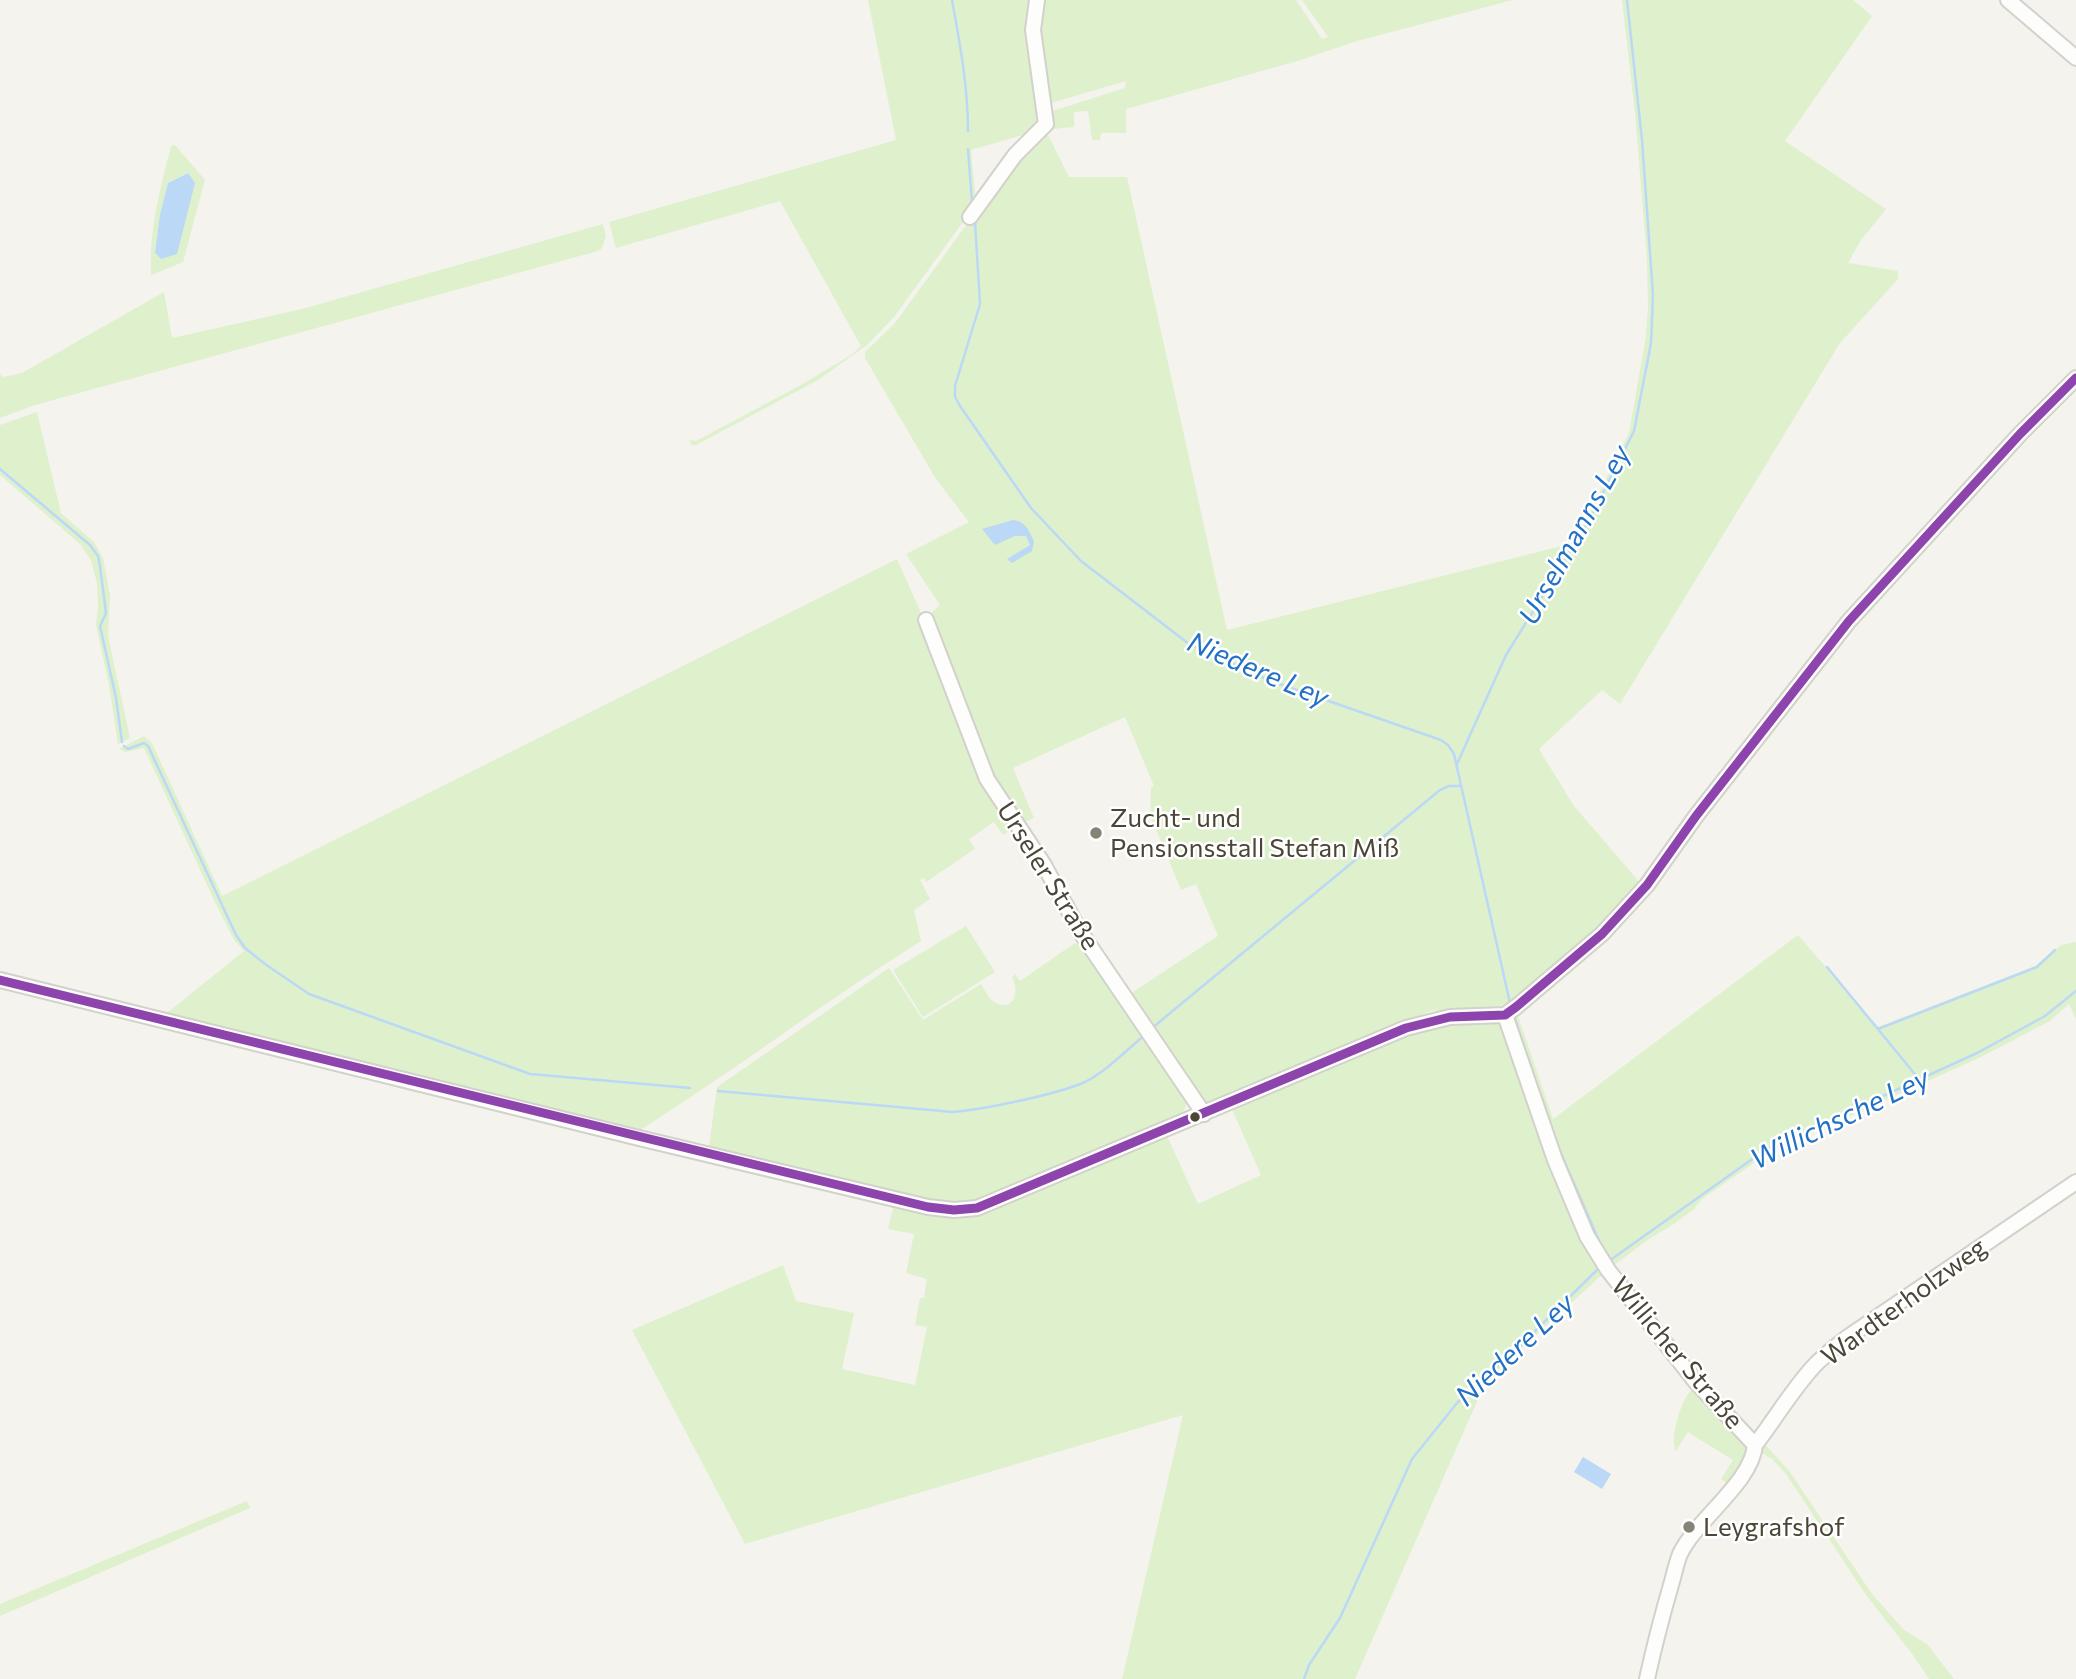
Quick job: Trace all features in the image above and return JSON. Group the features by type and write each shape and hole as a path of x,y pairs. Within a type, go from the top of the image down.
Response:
{"street":[{"path":"970,217 1014,155 1046,124 1033,30 1037,0"},
{"path":"2008,0 2076,58"},
{"path":"0,980 928,1207 954,1210 977,1208 1406,1028 1450,1017 1505,1015 1602,934 1647,885 1696,816 1849,621 2020,434 2076,378"},
{"name":"Urseler Straße","path":"926,620 987,779 1044,865 1079,930 1204,1114"},
{"name":"Willicher Straße","path":"1505,1015 1555,1160 1587,1236 1604,1264 1695,1381 1755,1445 1754,1458 1727,1496 1702,1521 1681,1554 1659,1626 1647,1679"},
{"name":"Wardterholzweg","path":"1755,1445 1811,1370 1848,1337 2076,1182"}],"green space":[{"path":"868,0 1035,0 1040,130 971,150 976,204 894,317 867,345 818,380 692,445 689,440 696,441 801,385 861,346 780,201 616,248 609,222 896,140"},
{"path":"1042,0 1296,0 1322,39 1328,37 1302,0 1513,0 1357,41 1301,60 1126,109 1126,133 1101,133 1100,140 1092,140 1088,111 1074,112 1074,127 1053,129 1050,127 1049,112 1125,88 1126,81 1048,104 1037,29"},
{"path":"1622,0 1853,0 1872,16 1785,141 1886,209 1861,240 1848,263 1898,271 1898,279 1840,343 1620,704 1602,690 1539,749 1574,806 1641,884 1598,931 1508,1005 1430,1011 1210,1107 1204,1106 1127,996 1218,936 1196,884 1181,890 1150,815 1151,788 1154,786 1125,717 1013,768 1034,818 1019,824 989,779 929,618 940,605 906,554 969,522 936,479 865,358 865,352 895,323 1015,158 1042,136 1048,135 1069,177 1127,177 1227,630 1570,544 1584,523 1629,433 1646,336 1647,259"},
{"path":"175,145 205,180 183,262 151,275 154,226 171,146","holes":["187,173 194,183 161,259 155,253 160,214 168,183"]},
{"path":"603,224 606,236 602,248 598,251 35,405 0,418 0,374 3,377 22,373 164,292 172,338 302,309"},
{"path":"37,412 61,513 94,542 103,558 110,595 108,636 130,738 118,744 96,625 97,583 91,560 80,544 0,475 0,425"},
{"path":"897,559 921,613 982,778 1014,827 1003,835 994,822 969,839 975,849 926,882 924,878 920,880 930,899 914,910 921,941 640,1130 167,1013 244,951 234,940 214,900 144,748 125,752 119,749 144,736 152,743 222,896"},
{"path":"966,926 995,972 923,1017 893,970"},
{"path":"1798,935 1878,1027 2035,966 2061,945 2076,942 2076,1019 2069,1004 2050,1021 1981,1057 1768,1153 1605,1272 1486,1381 1355,1679 1122,1679 1183,1415 745,1544 632,1330 783,1265 796,1301 854,1313 842,1369 915,1385 927,1327 915,1325 927,1279 906,1273 914,1234 888,1229 894,1205 955,1219 973,1216 1167,1136 1198,1204 1261,1175 1231,1107 1432,1023 1490,1020 1503,1026 1576,1204 1510,1018 1515,1013 1518,1016 1553,1119"},
{"path":"1075,943 1091,952 1189,1097 1181,1120 1025,1185 954,1208 653,1138 653,1134 709,1147 717,1087 889,968 923,1020 981,984 994,1002 1007,1005 1014,999 1012,978 1015,974 1020,981"},
{"path":"1698,1390 1751,1448 1730,1485 1721,1479 1733,1460 1688,1432 1676,1451 1674,1438 1680,1411 1690,1391"},
{"path":"1762,1441 1790,1472 1872,1594 1904,1630 1927,1644 1954,1679 1929,1679 1866,1595 1786,1474 1772,1459 1759,1454"},
{"path":"247,1501 250,1508 0,1616 0,1604"}],"water":[{"path":"188,173 195,183 177,254 161,259 155,253 160,214 168,183"},
{"path":"1013,520 1027,527 1034,542 1032,551 1012,563 1007,559 1030,545 1026,536 1015,536 995,545 982,529"},
{"path":"1583,1457 1611,1474 1602,1489 1574,1472"}],"waterway":[{"name":"Niedere Ley","path":"952,0 961,49 968,131"},
{"name":"Urselmanns Ley","path":"1457,764 1506,655 1589,521 1634,431 1651,343 1653,295 1642,140 1627,0"},
{"name":"Niedere Ley","path":"968,149 972,202"},
{"name":"Niedere Ley","path":"975,222 980,304 955,386 955,397 960,406 1031,508 1081,561 1189,644 1271,681 1441,740 1448,745 1454,754 1510,1003"},
{"path":"0,469 90,545 98,556 106,613 100,626 116,698 122,742"},
{"path":"124,746 128,749 144,743 148,746 236,935 245,948 309,994 530,1074 690,1088"},
{"path":"1152,1028 1440,790 1449,786 1460,786"},
{"path":"1878,1029 2037,967 2055,950"},
{"path":"1827,967 1918,1078"},
{"name":"Willichsche Ley","path":"1609,1261 1765,1150 1977,1053 2045,1016 2076,991"},
{"name":"Niedere Ley","path":"1514,1016 1535,1080"},
{"path":"718,1091 953,1112 1001,1105 1085,1082 1109,1066 1145,1035"},
{"name":"Niedere Ley","path":"1559,1149 1600,1243 1611,1260"},
{"name":"Niedere Ley","path":"1304,1679 1309,1665 1340,1618 1412,1459 1457,1403 1520,1346 1600,1267"}],"transit line":[{"path":"0,980 928,1207 954,1210 977,1208 1406,1028 1450,1017 1505,1015 1516,1007 1602,934 1647,885 1696,816 1849,621 2020,434 2076,378"}],"place":[{"name":"Zucht- und Pensionsstall Stefan Miß","path":"1096,833"},
{"name":"Leygrafshof","path":"1689,1527"}]}
